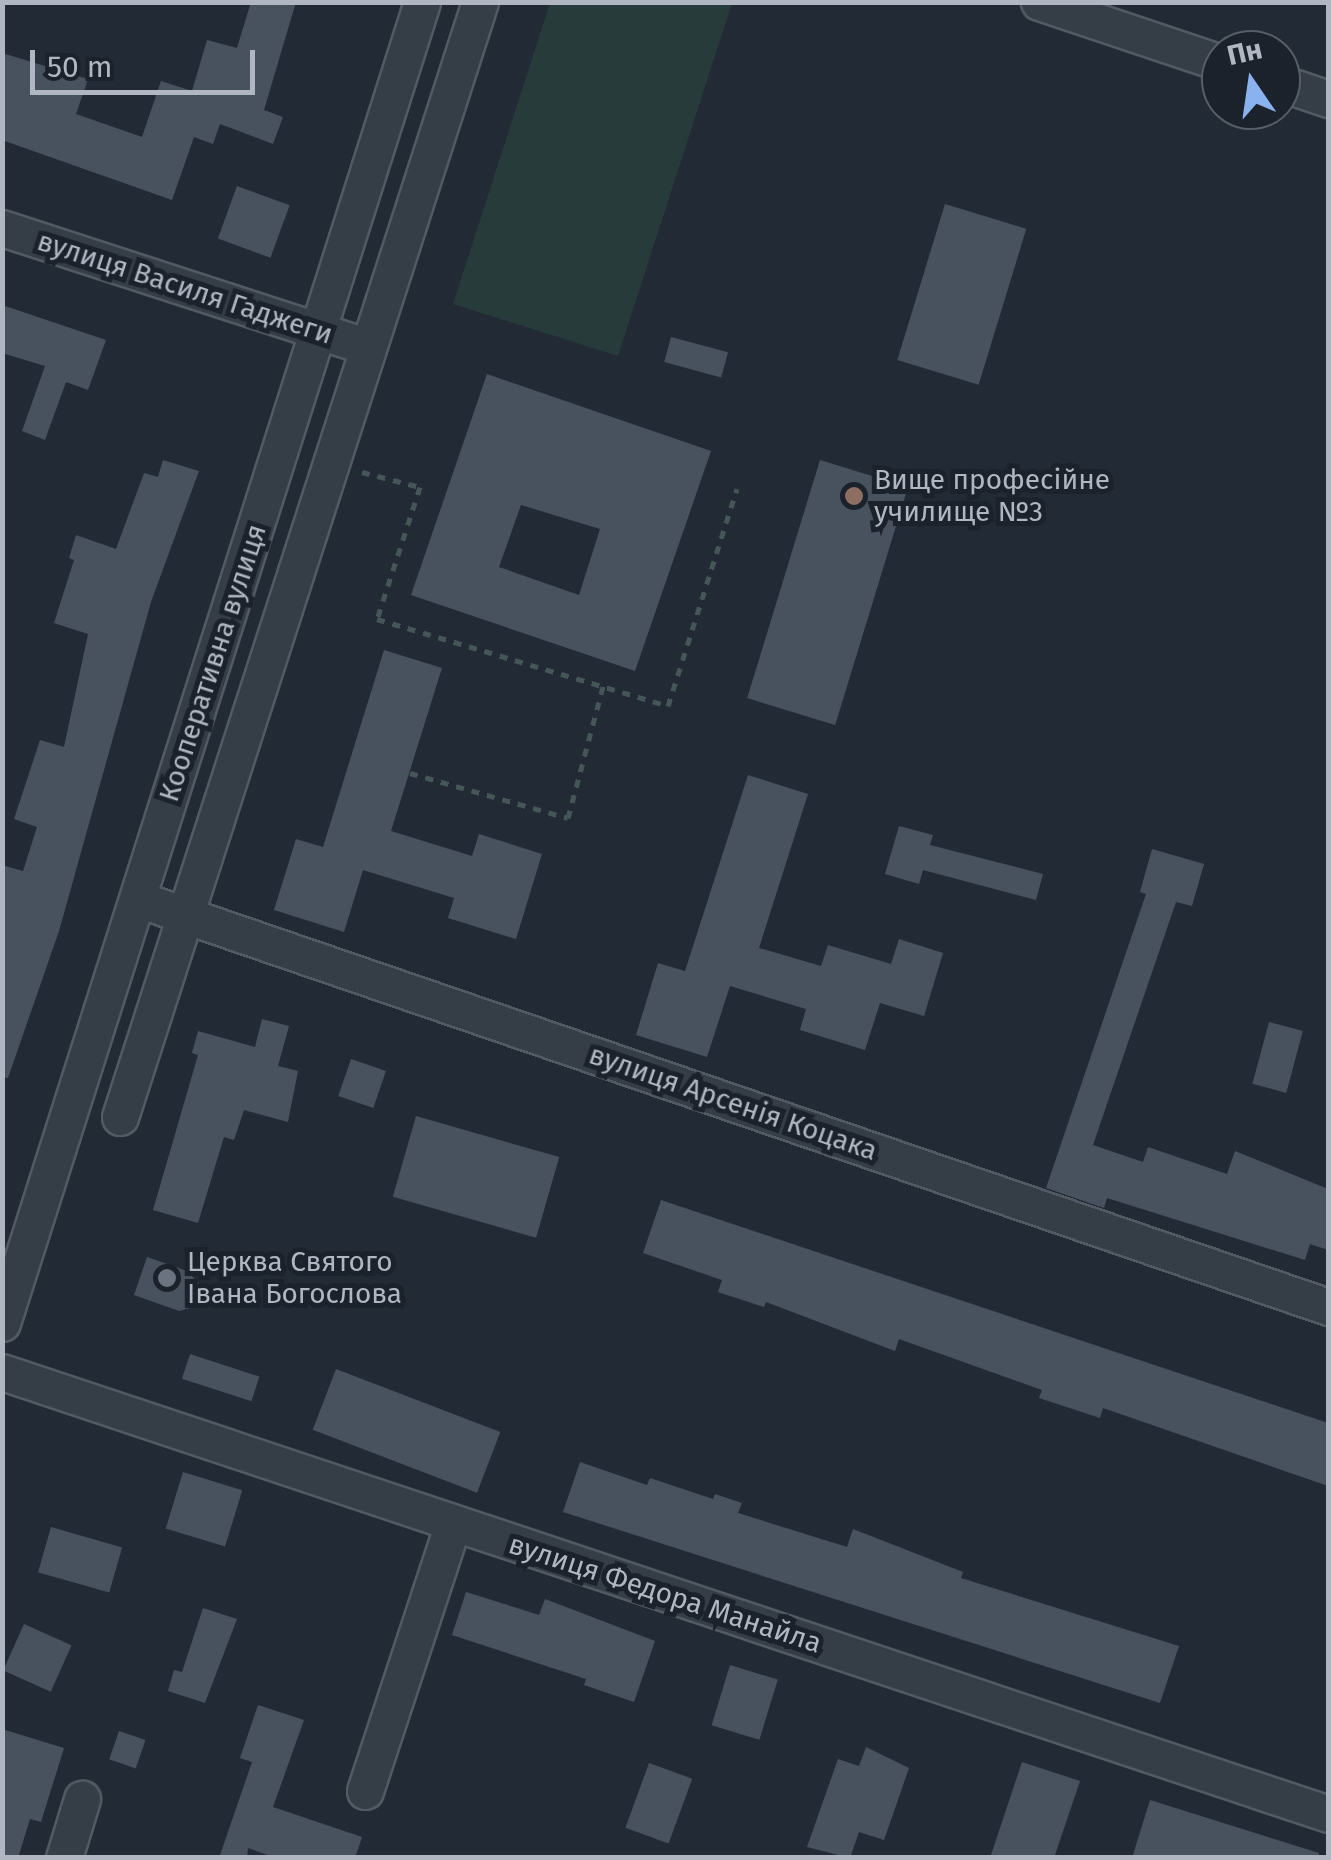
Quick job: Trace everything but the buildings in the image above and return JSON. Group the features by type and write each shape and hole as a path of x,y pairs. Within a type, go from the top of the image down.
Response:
{"street":[{"name":"Кооперативна вулиця","path":"2,1323 422,2"},
{"name":"Кооперативна вулиця","path":"120,1117 480,2"},
{"path":"1039,2 1201,56"},
{"path":"1301,90 1328,99"},
{"name":"вулиця Василя Гаджеги","path":"2,228 368,347"},
{"name":"вулиця Арсенія Коцака","path":"138,899 1328,1307"},
{"name":"вулиця Федора Манайла","path":"2,1372 1328,1814"},
{"path":"364,1791 453,1523"},
{"path":"64,1858 82,1799"}],"path":[{"path":"330,464 420,487 377,619 668,706 737,488"},
{"path":"410,773 568,818 603,686"}],"shaded area":[{"path":"550,3 732,3 618,356 453,304"}],"place":[{"name":"Вище професійне училище №3","path":"854,496"},
{"name":"Церква Святого Івана Богослова","path":"167,1278"}]}
